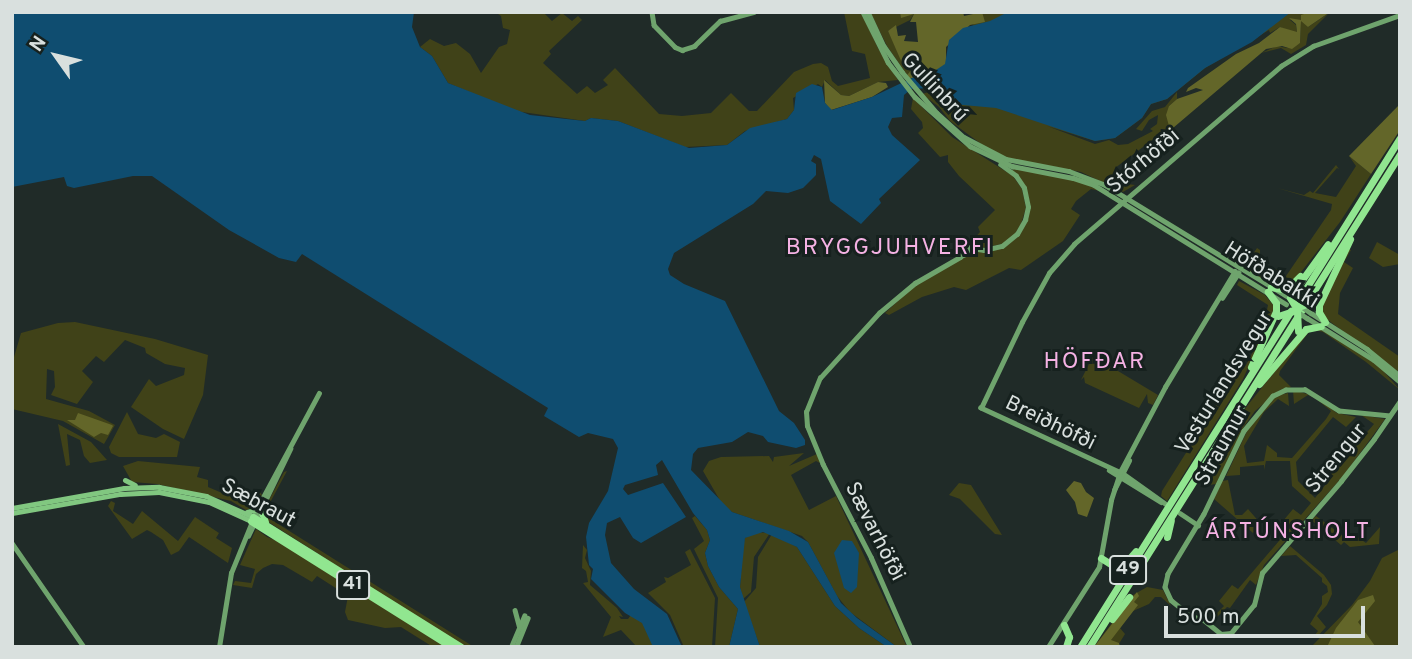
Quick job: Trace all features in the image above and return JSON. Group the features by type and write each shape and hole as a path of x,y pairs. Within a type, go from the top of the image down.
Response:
{"highway":[{"name":"Vesturlandsvegur","path":"1080,647 1399,140"},
{"name":"Vesturlandsvegur","path":"1089,647 1176,514 1400,154"},
{"path":"1315,288 1400,162"},
{"path":"1239,393 1271,325 1276,303 1269,289 1286,290 1337,237"},
{"path":"1251,391 1308,327 1323,324 1319,311 1320,298 1350,239"},
{"path":"1291,345 1298,331 1298,284 1306,271"},
{"path":"1271,325 1278,316 1320,298"},
{"path":"261,509 262,520 271,528"},
{"path":"1167,537 1176,514"},
{"name":"Sæbraut","path":"254,520 461,647"},
{"name":"Sæbraut","path":"254,520 452,647"},
{"path":"1100,561 1122,567 1152,532"},
{"path":"1089,647 1129,597"},
{"path":"1062,629 1069,637 1066,647"}],"main road":[{"path":"125,480 133,485 159,487"},
{"name":"Sæbraut","path":"12,510 124,488 159,487 194,493 244,512 254,520"},
{"name":"Sæbraut","path":"12,510 120,494 159,492 209,502 254,520"},
{"path":"244,512 254,510 263,499"}],"street":[{"path":"652,12 654,26 675,47 682,50 694,46 720,21 754,12"},
{"name":"Gullinbrú","path":"863,12 880,49 949,131 979,152 1012,166 1063,175 1125,199"},
{"name":"Gullinbrú","path":"868,12 899,73"},
{"name":"Stórhöfði","path":"981,408 1049,272 1074,244 1295,56 1313,46 1399,17"},
{"name":"Gullinbrú","path":"917,95 950,125 986,151 1021,164 1083,175 1125,199"},
{"name":"Sævarhöfði","path":"910,647 886,589 823,465 810,431 808,406 820,378 879,313 915,283 960,257 968,248 996,248 1010,241 1022,227 1028,207 1024,188 1016,176 979,152"},
{"path":"1094,185 1112,197 1114,209"},
{"path":"1136,190 1137,204"},
{"name":"Höfðabakki","path":"1125,199 1137,204 1238,270 1245,278 1269,289"},
{"name":"Höfðabakki","path":"1125,199 1269,289 1400,376"},
{"path":"1211,314 1238,270"},
{"path":"1050,647 1100,561 1114,491 1121,475 1165,387 1238,270"},
{"path":"1230,286 1245,278"},
{"name":"Höfðabakki","path":"1323,324 1400,382"},
{"name":"Straumur","path":"1165,587 1168,574 1198,525 1244,431 1276,394 1294,388 1305,390 1339,411 1390,416"},
{"path":"219,647 224,610 239,558 263,499 319,393"},
{"name":"Strengur","path":"1165,587 1169,597 1188,615 1204,620 1221,634 1230,633 1254,606 1262,573 1341,481 1399,403"},
{"name":"Breiðhöfði","path":"981,408 1121,475 1165,504 1121,475"},
{"path":"254,520 294,438"},
{"path":"1176,514 1198,525"},
{"path":"12,543 84,647"},
{"path":"513,647 520,619 515,610"},
{"path":"513,647 526,617 518,630"}],"green space":[{"path":"495,12 543,12 552,21 562,13 572,21 578,16 582,20 549,51 551,54 543,63 577,94 587,86 595,93 608,85 603,80 615,68 659,114 682,116 711,113 731,93 749,111 757,111 794,72 813,64 821,63 828,67 832,81 838,86 870,78 865,54 852,51 844,12 861,12 878,48 898,80 878,82 849,96 841,95 825,80 822,87 818,84 793,98 794,110 787,119 745,131 727,145 685,147 618,121 591,118 585,121 515,111 448,83 432,56 420,47 430,39 444,46 456,43 470,54 481,73 499,47 507,44 510,30 503,28 501,16"},
{"path":"870,12 914,14 910,20 888,31 900,54 911,61 919,61 907,75 887,46"},
{"path":"900,12 963,12 964,16 982,12 985,22 970,25 946,47 946,64 942,68 910,79 907,75 919,61 902,63 888,31 896,25 898,36 906,35 904,41 918,42 916,22 910,22 914,14 901,18"},
{"path":"982,12 1310,12 1306,15 1308,27 1329,13 1308,34 1306,45 1291,54 1281,48 1261,53 1277,46 1287,48 1300,43 1301,20 1290,20 1296,25 1297,32 1280,27 1270,33 1269,30 1205,68 1167,99 1151,104 1142,118 1115,138 1095,141 1047,126 1095,144 1109,140 1118,145 1128,144 1153,131 1150,129 1157,124 1158,115 1149,120 1142,131 1136,129 1152,111 1165,107 1177,92 1177,99 1169,106 1169,126 1173,128 1165,139 1155,138 1115,168 1114,176 1119,183 1135,185 1123,192 1081,172 1008,158 988,149 950,121 939,107 922,94 932,91 949,103 989,106 946,64"},
{"path":"1330,12 1308,27 1301,21 1300,43 1292,49 1282,46 1266,49 1173,128 1169,126 1166,115 1169,106 1177,99 1203,90 1196,88 1186,92 1188,88 1280,27 1297,32 1296,24 1289,18 1301,20 1301,15"},
{"path":"824,80 841,95 849,96 878,82 886,83 888,87 872,97 831,110 825,103"},
{"path":"913,98 952,137 1013,176 1022,189 1026,208 1012,239 977,249 971,242 980,232 978,227 995,210 959,176 948,162 948,155 940,157 918,133 923,128 922,122 911,109"},
{"path":"1400,104 1400,130 1371,174 1349,156"},
{"path":"1349,156 1371,174 1340,222 1291,285 1278,289 1250,272 1249,260 1257,248 1260,254 1255,256 1259,264 1270,270 1284,268 1279,274 1284,279 1331,210 1332,204 1277,188 1304,195 1310,191 1313,193 1336,165 1339,169 1337,168 1315,193 1336,197 1356,166"},
{"path":"1014,168 1075,179 1100,191 1091,189 1076,201 1071,209 1080,215 1063,241 1021,270 1009,268 966,290 954,287 922,297 889,315 885,313 915,285 973,251 1006,246 1015,239 1026,222 1030,203 1026,187 1012,171"},
{"path":"1377,242 1400,255 1400,264 1383,267 1369,258"},
{"path":"1349,249 1351,250 1344,262 1353,268 1340,293 1338,314 1400,357 1400,373 1321,315 1321,302"},
{"path":"1239,281 1265,295 1275,307 1243,379 1167,501 1161,496 1162,491 1223,394 1246,365 1262,334 1268,305 1237,285"},
{"path":"75,322 155,339 208,355 203,395 184,439 163,429 131,407 149,379 156,386 184,375 185,368 165,364 146,353 145,348 125,340 104,362 96,356 82,371 93,382 77,404 51,395 55,387 54,371 47,369 46,399 89,411 115,425 104,444 63,421 12,409 12,364 21,333 58,323"},
{"path":"1310,328 1321,328 1379,366 1400,390 1323,332 1311,329 1280,371 1279,375 1291,387 1280,390 1255,411 1243,428 1216,484 1202,486 1221,446 1247,406"},
{"path":"1093,356 1158,395 1153,405 1148,403 1147,394 1139,408 1085,383 1084,377 1081,380"},
{"path":"1293,390 1314,396 1337,413 1356,417 1346,427 1333,417 1296,462 1298,481 1315,498 1326,484 1324,482 1347,456 1338,448 1342,444 1351,451 1374,424 1361,415 1385,419 1344,475 1264,565 1256,585 1250,580 1230,608 1227,607 1212,622 1210,620 1224,606 1219,601 1232,585 1238,589 1290,528 1283,521 1293,509 1301,515 1311,503 1292,486 1290,461 1266,461 1264,470 1264,465 1240,467 1240,475 1226,476 1249,427 1275,396 1288,393 1289,406 1278,399 1264,412 1244,446 1247,463 1264,461 1267,445 1277,453 1277,457 1292,458 1326,419 1331,411 1315,398 1308,395 1294,404"},
{"path":"127,412 138,434 156,438 164,434 180,442 177,457 119,457 111,453 109,447"},
{"path":"78,413 113,426 108,435 101,433 94,437 67,420 75,420"},
{"path":"58,424 91,442 107,460 90,463 84,456 80,440 67,434 70,465 66,466"},
{"path":"804,453 789,466 817,454 822,464 816,461 791,475 809,510 836,496 907,647 897,647 850,612 837,596 808,542 802,536 732,512 722,504 703,471 709,461 721,457 769,456 773,462 774,457"},
{"path":"138,461 200,467 197,477 208,480 208,487 248,504 259,491 262,495 255,507 246,510 231,501 157,484 132,482 123,466"},
{"path":"287,471 266,510 267,517 474,647 464,647 267,521 263,511"},
{"path":"1228,480 1235,515 1242,515 1248,509 1261,524 1253,533 1214,499 1222,481"},
{"path":"1074,481 1081,483 1086,492 1094,498 1087,517 1078,514 1075,502 1066,490"},
{"path":"959,483 971,485 1002,535 995,534 960,499 949,495"},
{"path":"111,501 115,503 113,511 133,524 142,511 178,541 195,517 219,533 216,538 232,548 228,563 189,537 179,551 171,555 163,540 147,530 132,539 108,506"},
{"path":"695,516 707,530 710,540 705,553 708,566 719,587 738,609 729,647 715,647 718,598 694,549 704,541 692,518"},
{"path":"1316,516 1343,536 1348,532 1351,539 1356,536 1366,543 1380,527 1379,544 1350,547 1344,542 1341,545 1311,520"},
{"path":"256,529 448,647 433,647 401,627 385,628 348,620 345,612 348,596 317,576 312,582 283,565 272,564 263,568 256,574 252,588 233,585 235,581 251,583 255,569 240,565"},
{"path":"754,532 770,533 754,557 751,592 743,599 740,587 743,546 745,538"},
{"path":"772,534 797,547 835,606 859,628 887,647 760,647 744,602 756,588 758,557"},
{"path":"583,545 587,550 585,558 591,571 590,585 617,608 623,617 619,616 621,619 628,619 640,602 670,647 637,647 621,630 603,637 611,617 583,583 588,582 586,571 582,568"},
{"path":"1290,546 1324,575 1331,585 1332,594 1317,616 1326,627 1316,638 1314,636 1318,631 1310,624 1322,604 1322,596 1328,592 1327,586 1322,582 1322,578 1296,555 1281,556"},
{"path":"690,549 715,598 712,647 684,647 670,615 648,593 666,582 664,577 668,578 691,565 685,552"},
{"path":"1398,550 1400,647 1311,647 1352,605 1370,581 1382,558"},
{"path":"1147,587 1163,590 1171,606 1161,597 1155,597 1149,604 1133,611 1120,628 1125,634 1117,647 1094,647 1133,595"},
{"path":"1137,592 1139,596 1134,602 1138,605 1111,640 1119,643 1120,647 1094,647"},
{"path":"1373,595 1375,601 1358,622 1375,646 1327,647 1336,628 1358,600"}],"water":[{"path":"12,12 414,12 412,27 420,47 432,56 448,83 530,115 585,121 591,118 618,121 689,148 727,145 750,128 787,119 794,110 796,93 812,84 822,87 825,103 832,110 933,72 945,64 949,40 963,28 990,21 1008,12 1291,12 1252,42 1205,68 1167,99 1151,104 1142,118 1115,138 1095,141 996,108 952,104 930,88 911,89 904,95 902,117 892,118 888,127 892,135 920,160 879,199 881,203 861,224 830,201 821,159 814,155 811,161 816,164 816,175 803,188 788,193 766,191 753,204 674,253 668,269 670,275 684,284 725,301 779,411 794,423 805,440 805,445 796,448 768,442 763,436 748,432 732,442 698,448 693,454 691,470 732,512 789,531 808,542 841,603 897,647 887,647 859,628 835,606 797,547 763,532 745,538 740,587 760,647 729,647 738,609 719,587 708,566 705,553 710,540 707,530 693,513 662,460 656,465 658,475 625,485 623,489 628,495 663,483 686,517 641,543 633,538 620,517 607,523 605,535 611,563 634,589 667,614 682,647 653,647 642,623 625,613 591,579 593,569 589,565 586,537 589,523 608,491 618,448 613,439 588,433 579,437 544,416 548,408 302,254 296,262 279,258 229,230 152,176 133,176 74,188 67,186 64,177 12,187"},
{"path":"842,540 852,541 859,553 857,587 851,593 844,588 834,553"}],"district":[{"name":"BRYGGJUHVERFI","path":"890,249"},
{"name":"HÖFÐAR","path":"1095,363"},
{"name":"ÁRTÚNSHOLT","path":"1288,533"}]}
